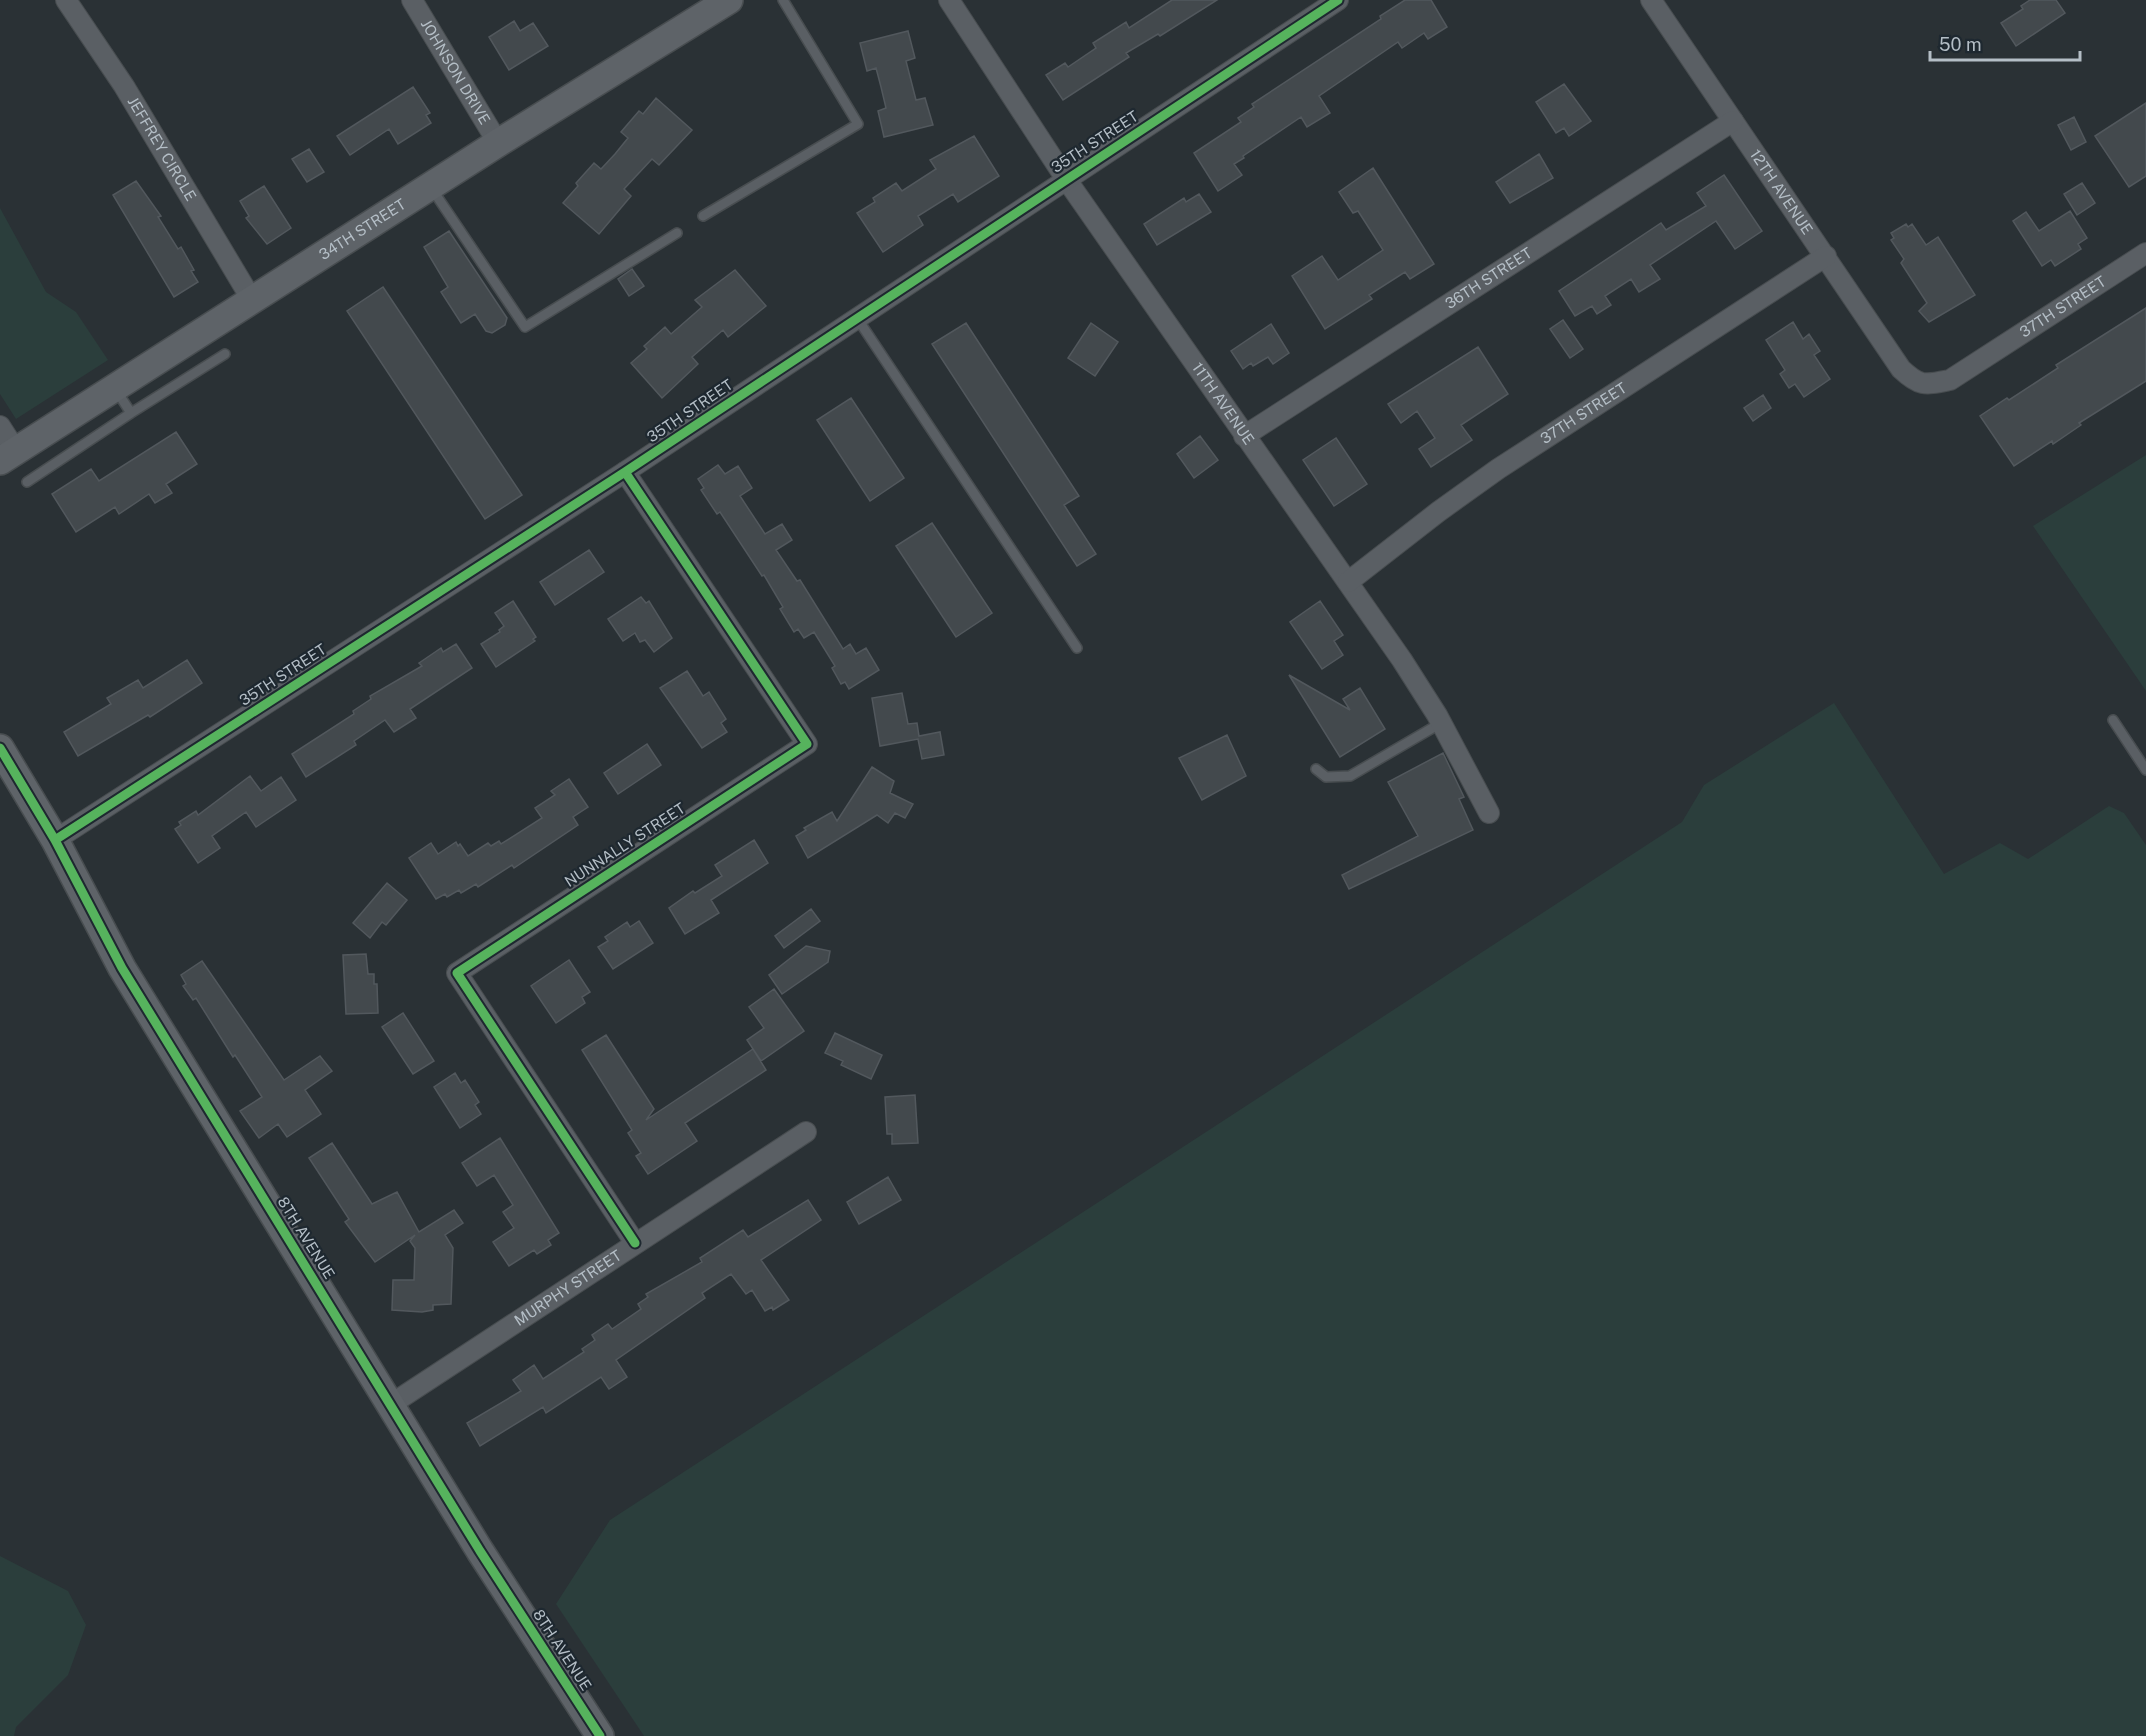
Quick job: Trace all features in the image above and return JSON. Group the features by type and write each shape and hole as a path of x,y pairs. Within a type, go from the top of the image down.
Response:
{"street":[{"name":"JEFFREY CIRCLE","path":"66,0 124,86 252,300"},
{"name":"JOHNSON DRIVE","path":"412,0 498,143"},
{"name":"34TH STREET","path":"8,456 430,186 729,0"},
{"name":"11TH AVENUE","path":"949,0 1066,179 1402,660 1441,723 1489,813"},
{"name":"35TH STREET","path":"55,840 625,472 1338,0"},
{"name":"12TH AVENUE","path":"1651,0 1901,369 1915,382"},
{"name":"36TH STREET","path":"1244,436 1732,121"},
{"name":"37TH STREET","path":"1915,382 1928,385 1950,380 2146,253"},
{"name":"37TH STREET","path":"1348,582 1498,469 1826,256"},
{"path":"0,426 8,456"},
{"name":"NUNNALLY STREET","path":"625,472 807,744 457,973 635,1243"},
{"name":"8TH AVENUE","path":"0,748 55,840 122,968 480,1551 600,1736"},
{"name":"MURPHY STREET","path":"390,1405 806,1132"}],"lane":[{"path":"703,216 858,124 783,0"},
{"path":"430,186 525,327 677,232"},
{"path":"857,318 1077,648"},
{"path":"27,482 225,354"},
{"path":"114,388 131,413"},
{"path":"2113,720 2146,770"},
{"path":"1316,769 1326,777 1350,776 1441,723"}],"green space":[{"path":"0,208 46,292 76,312 108,360 16,419 0,394"},
{"path":"2146,455 2146,691 2033,526"},
{"path":"1834,703 1944,874 2000,843 2028,859 2109,806 2124,813 2146,845 2146,1736 644,1736 556,1604 610,1520 1682,822 1704,785"},
{"path":"0,1556 68,1591 86,1625 68,1675 16,1727 14,1736 0,1736"}],"building":[{"path":"1172,0 1217,0 1160,36 1158,34 1126,53 1129,57 1063,100 1046,75 1065,63 1068,67 1096,48 1093,43 1126,22 1129,28"},
{"path":"1405,0 1431,0 1447,27 1428,39 1424,33 1402,48 1398,42 1319,96 1330,113 1307,127 1301,117 1243,156 1244,158 1234,164 1242,175 1218,191 1194,153 1241,122 1238,118 1254,107 1252,104 1381,19 1380,16"},
{"path":"2030,0 2056,0 2065,13 2016,46 2001,23 2023,9 2021,6"},
{"path":"514,21 520,31 533,23 548,46 509,70 489,37"},
{"path":"908,31 915,58 906,61 916,100 925,98 933,125 884,137 878,111 886,108 881,87 876,68 867,71 860,43"},
{"path":"1564,84 1591,121 1569,136 1564,128 1556,133 1536,102"},
{"path":"413,87 430,113 426,115 431,123 398,144 389,129 350,155 337,136"},
{"path":"656,98 692,130 659,165 652,159 624,189 631,196 599,234 563,203 578,186 576,183 594,163 601,169 615,154 628,138 621,132 639,111 643,114"},
{"path":"2146,103 2146,176 2129,187 2095,136"},
{"path":"2074,117 2086,142 2071,150 2058,125"},
{"path":"974,136 999,176 958,202 953,194 918,216 923,225 883,252 857,213 875,202 873,198 896,183 902,191 936,169 930,160"},
{"path":"309,149 324,172 307,182 292,159"},
{"path":"1539,154 1553,178 1510,203 1496,182"},
{"path":"1373,168 1434,264 1410,279 1405,272 1369,295 1372,299 1325,329 1292,276 1322,256 1338,280 1383,250 1358,211 1353,213 1339,192"},
{"path":"1724,175 1762,231 1735,249 1716,221 1650,265 1660,279 1639,292 1631,279 1605,296 1611,305 1597,314 1592,306 1575,316 1559,291 1661,223 1666,230 1706,206 1697,193"},
{"path":"136,181 161,216 158,217 178,249 181,247 198,282 174,297 113,195"},
{"path":"2082,183 2095,203 2077,215 2064,194"},
{"path":"264,186 291,228 267,244 246,218 249,216 240,201"},
{"path":"1199,194 1211,212 1157,245 1144,224 1184,198 1186,202"},
{"path":"2070,211 2087,238 2078,244 2081,249 2055,266 2051,260 2042,266 2013,221 2026,212 2039,231"},
{"path":"1906,224 1908,227 1912,224 1926,245 1938,237 1975,295 1929,322 1919,311 1927,303 1901,263 1904,259 1891,240 1894,238 1891,233"},
{"path":"449,231 507,318 505,325 492,333 486,331 475,314 461,323 441,292 448,287 424,247"},
{"path":"632,269 644,286 629,296 618,279"},
{"path":"735,270 766,306 728,337 723,330 692,357 698,364 662,398 631,363 647,349 644,346 665,327 671,334 702,307 695,300"},
{"path":"383,287 522,495 485,519 347,311"},
{"path":"2146,308 2146,381 2079,423 2081,425 2053,444 2052,441 2014,466 1980,416 2007,398 2009,400 2058,368 2056,365"},
{"path":"1563,320 1583,349 1570,358 1550,329"},
{"path":"1793,322 1803,339 1809,334 1820,351 1814,355 1830,379 1804,397 1795,384 1789,388 1780,374 1785,370 1766,340"},
{"path":"966,323 1079,496 1064,505 1096,554 1077,566 932,344"},
{"path":"1091,323 1118,342 1095,376 1068,358"},
{"path":"1271,324 1289,353 1273,364 1268,357 1253,366 1251,363 1243,369 1231,351"},
{"path":"1478,347 1508,394 1461,425 1472,440 1431,467 1419,449 1435,438 1417,411 1401,423 1388,404"},
{"path":"1763,395 1771,408 1753,421 1744,408"},
{"path":"851,398 904,478 870,501 817,420"},
{"path":"176,432 197,464 166,484 172,493 155,503 149,494 119,514 115,507 76,532 52,494 91,469 99,481"},
{"path":"1200,436 1218,460 1194,478 1177,454"},
{"path":"1336,438 1367,484 1334,506 1303,460"},
{"path":"718,465 725,474 738,466 752,488 740,496 765,534 782,524 792,540 776,550 797,581 800,580 843,649 850,644 856,654 866,648 879,670 849,689 845,682 841,684 832,668 835,666 814,632 804,638 798,629 794,632 780,609 783,607 764,575 762,576 720,512 717,514 701,490 704,488 698,479"},
{"path":"932,523 992,613 956,637 896,546"},
{"path":"589,550 604,572 555,605 540,582"},
{"path":"641,597 646,603 649,601 672,638 654,652 645,640 640,642 635,633 623,641 608,619"},
{"path":"513,601 536,637 533,639 535,641 496,667 481,644 500,632 499,630 504,626 495,613"},
{"path":"1320,601 1343,635 1334,641 1343,655 1322,669 1290,622"},
{"path":"456,644 472,668 410,709 416,718 394,732 385,720 354,741 356,745 306,777 292,754 354,714 353,711 371,699 370,696 422,666 419,663 441,648 443,652"},
{"path":"187,660 202,683 150,717 148,715 78,756 64,732 111,704 107,698 138,680 143,688"},
{"path":"687,671 703,696 709,692 726,719 721,723 727,732 702,748 660,688"},
{"path":"1289,675 1350,710 1343,699 1360,688 1385,729 1340,757"},
{"path":"902,693 908,724 917,723 919,736 940,732 944,755 922,759 918,739 880,746 872,698"},
{"path":"1227,735 1246,776 1202,800 1179,758"},
{"path":"647,744 661,765 618,794 604,773"},
{"path":"1443,753 1464,797 1459,799 1473,830 1349,889 1342,875 1418,836 1388,782"},
{"path":"872,767 894,781 890,793 913,804 905,818 895,813 888,823 877,815 808,858 796,836 806,830 804,828 832,812 837,821"},
{"path":"250,776 261,791 281,777 296,800 256,827 246,812 212,836 220,848 198,863 175,829 181,825 179,822 196,811 198,815"},
{"path":"569,779 588,807 573,817 578,825 514,868 512,865 478,887 476,884 461,893 459,890 447,897 445,894 436,899 409,858 431,843 438,854 456,842 468,856 488,843 491,846 499,841 501,844 542,818 535,808 555,795 551,791"},
{"path":"754,840 768,863 711,900 719,913 685,934 669,908 693,891 695,893 722,876 715,865"},
{"path":"387,883 407,900 386,925 382,922 370,938 353,923"},
{"path":"811,909 820,921 784,948 775,936"},
{"path":"639,921 653,943 613,969 598,947 608,941 605,937 627,922 630,927"},
{"path":"806,946 830,951 828,962 782,994 769,975"},
{"path":"366,954 368,974 374,974 374,984 377,984 378,1013 346,1014 343,955"},
{"path":"569,960 590,992 582,997 585,1003 556,1023 531,986"},
{"path":"202,961 284,1080 320,1056 332,1071 305,1090 321,1114 287,1137 278,1124 259,1138 240,1111 262,1097 235,1055 233,1057 196,998 193,1000 183,986 186,984 181,975"},
{"path":"774,989 804,1031 761,1061 747,1040 764,1028 749,1007"},
{"path":"403,1013 434,1061 413,1074 382,1027"},
{"path":"835,1033 882,1055 871,1079 841,1065 843,1061 825,1053"},
{"path":"606,1035 654,1109 646,1120 753,1049 766,1070 685,1123 697,1141 648,1174 636,1156 641,1153 628,1133 632,1130 582,1050"},
{"path":"455,1073 461,1083 465,1080 479,1102 475,1105 481,1114 460,1128 434,1087"},
{"path":"915,1095 918,1143 892,1144 892,1134 887,1134 885,1097"},
{"path":"500,1138 559,1233 548,1240 551,1245 537,1254 534,1250 509,1266 493,1242 514,1228 503,1212 513,1205 494,1175 477,1186 462,1163"},
{"path":"332,1143 372,1204 397,1192 419,1232 454,1210 463,1223 445,1235 453,1248 451,1304 433,1305 433,1310 422,1312 392,1310 393,1280 414,1280 415,1248 410,1241 415,1235 375,1262 345,1222 349,1219 309,1158"},
{"path":"888,1177 901,1200 859,1224 847,1202"},
{"path":"808,1200 821,1220 761,1260 789,1300 773,1310 772,1307 765,1311 752,1290 746,1294 731,1274 702,1293 705,1298 616,1360 627,1377 609,1389 601,1377 546,1413 543,1407 480,1446 467,1423 521,1391 513,1380 534,1365 543,1379 584,1352 582,1349 595,1340 592,1335 608,1324 612,1329 641,1309 638,1304 648,1297 646,1294 702,1262 700,1258 743,1230 748,1237"}],"cycle path":[{"path":"55,840 625,472 1338,0"},
{"path":"625,472 807,744 457,973 635,1243"},
{"path":"0,748 55,840 122,968 480,1551 600,1736"}]}
